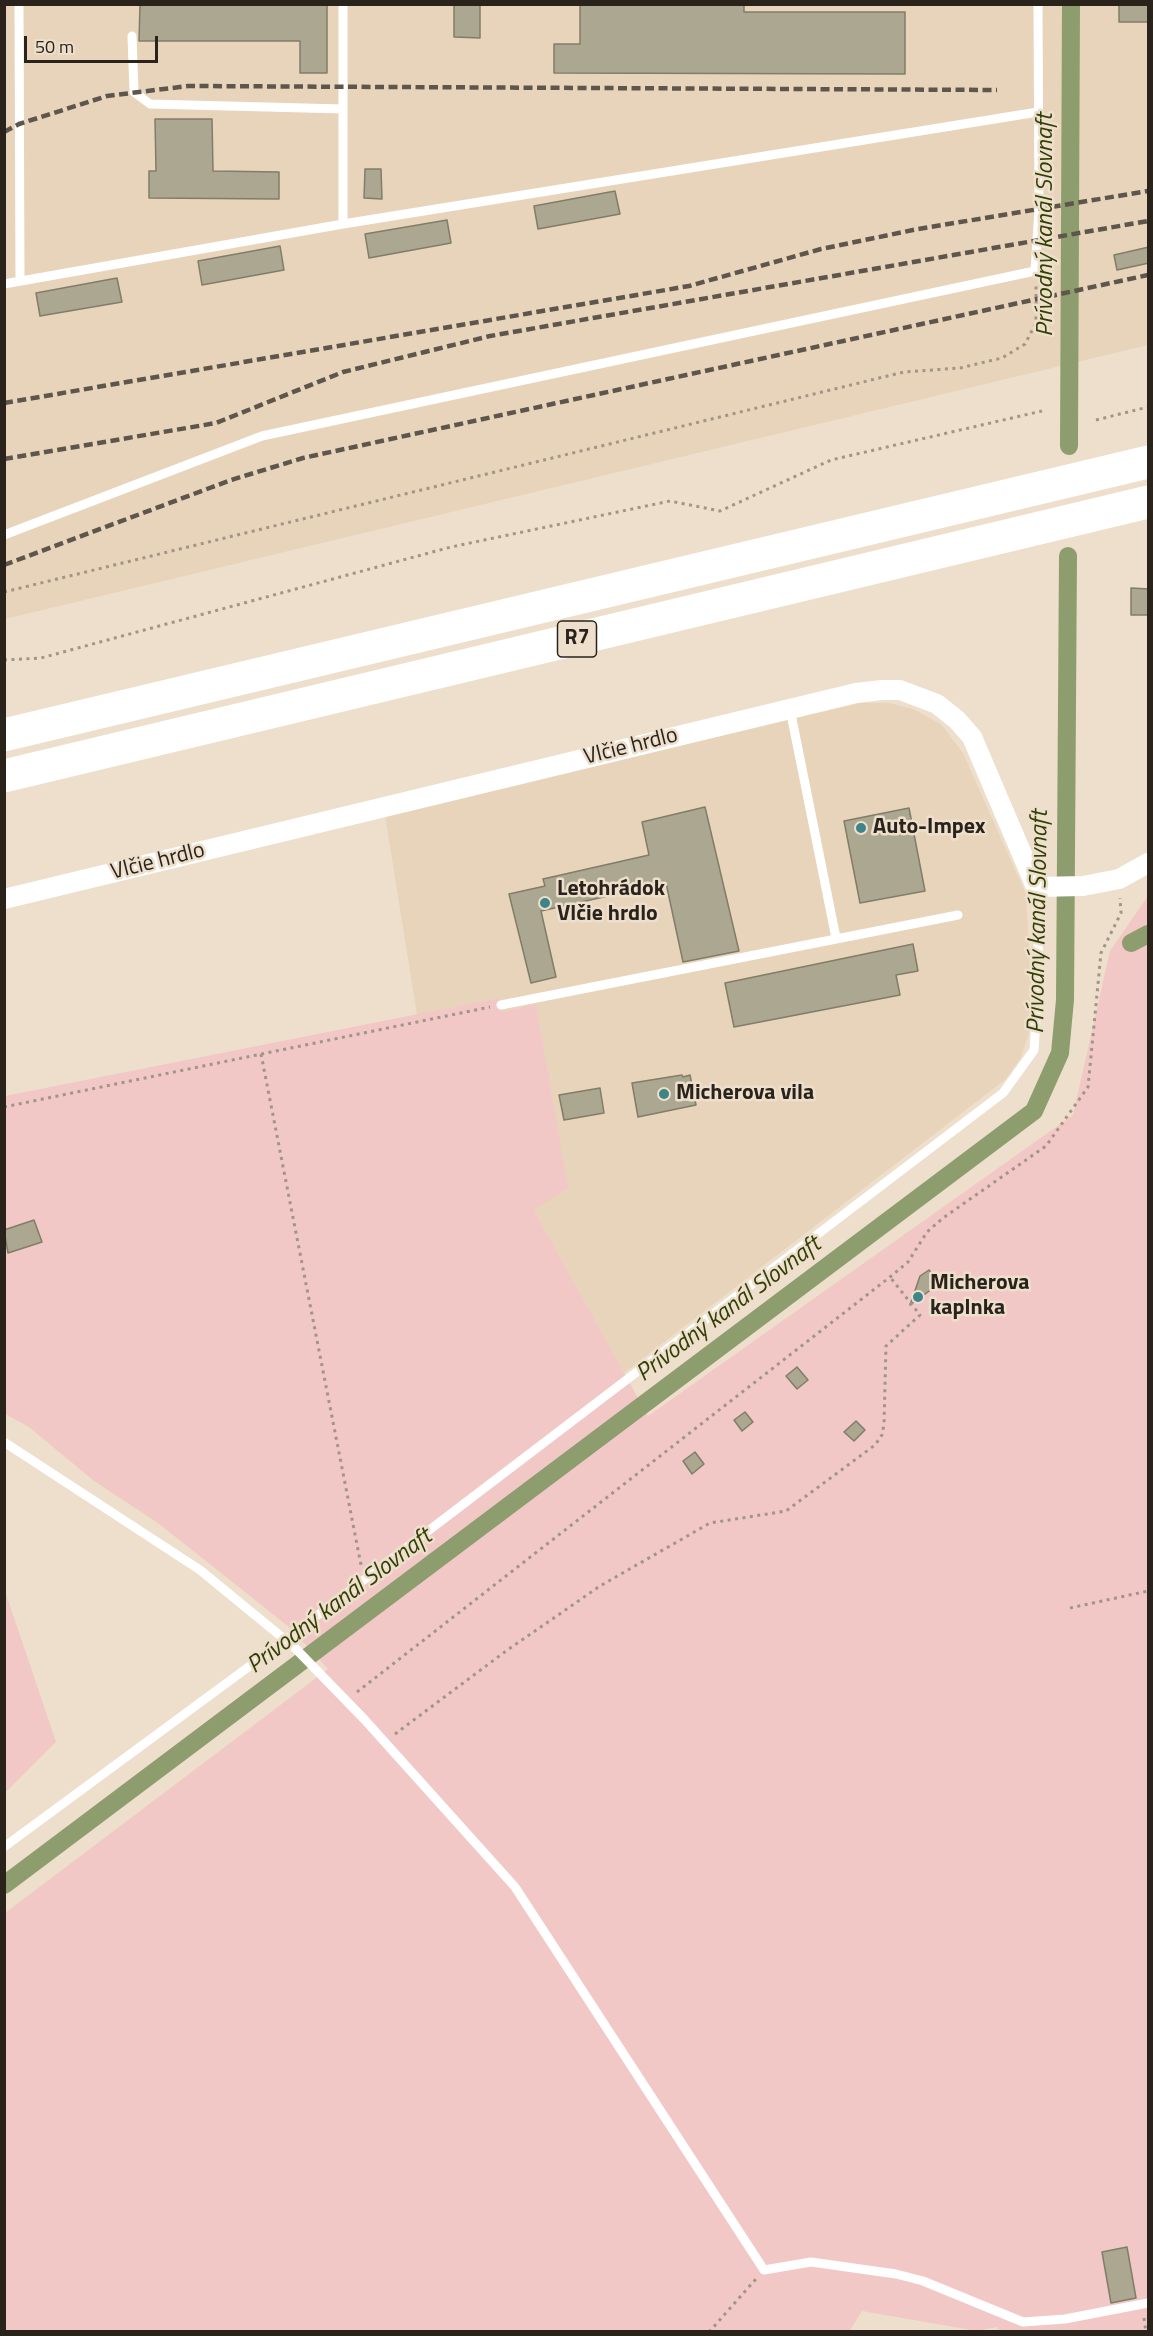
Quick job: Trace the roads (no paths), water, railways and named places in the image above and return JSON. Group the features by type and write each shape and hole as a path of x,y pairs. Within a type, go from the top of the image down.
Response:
{"highway":[{"name":"R7","path":"4,735 1149,462"},
{"name":"R7","path":"4,776 1149,502"}],"street":[{"name":"Vlčie hrdlo","path":"4,899 790,708 856,693 882,690 900,690 937,704 972,737 1043,886"},
{"path":"1043,886 1083,886 1119,879 1147,866"}],"lane":[{"path":"19,4 20,281"},
{"path":"343,4 343,224"},
{"path":"4,535 262,436 1035,271 1039,209 1038,4"},
{"path":"132,36 134,92 150,104 343,110"},
{"path":"4,284 343,224 1038,112"},
{"path":"790,708 836,938"},
{"path":"4,1846 285,1640 1003,1093 1034,1050 1043,886"},
{"path":"501,1005 958,915"},
{"path":"4,1442 200,1569 294,1647 347,1701 515,1887 764,2270 811,2262 896,2274 922,2281 1023,2322 1065,2319 1149,2303"}],"waterway":[{"name":"Prívodný kanál Slovnaft","path":"1069,446 1071,4"},
{"name":"Prívodný kanál Slovnaft","path":"4,1885 1034,1111 1060,1053 1065,1000 1068,556"},
{"path":"1131,943 1148,934"}],"railway":[{"path":"4,132 19,124 107,96 188,86 997,90"},
{"path":"4,403 689,286 821,249 918,229 1148,191"},
{"path":"4,459 216,423 343,372 490,336 1148,221"},
{"path":"4,565 231,480 303,458 1148,275"}],"place":[{"name":"Auto-Impex","path":"861,828"},
{"name":"Letohrádok Vlčie hrdlo","path":"545,903"},
{"name":"Micherova vila","path":"664,1094"},
{"name":"Micherova kaplnka","path":"918,1297"}]}
